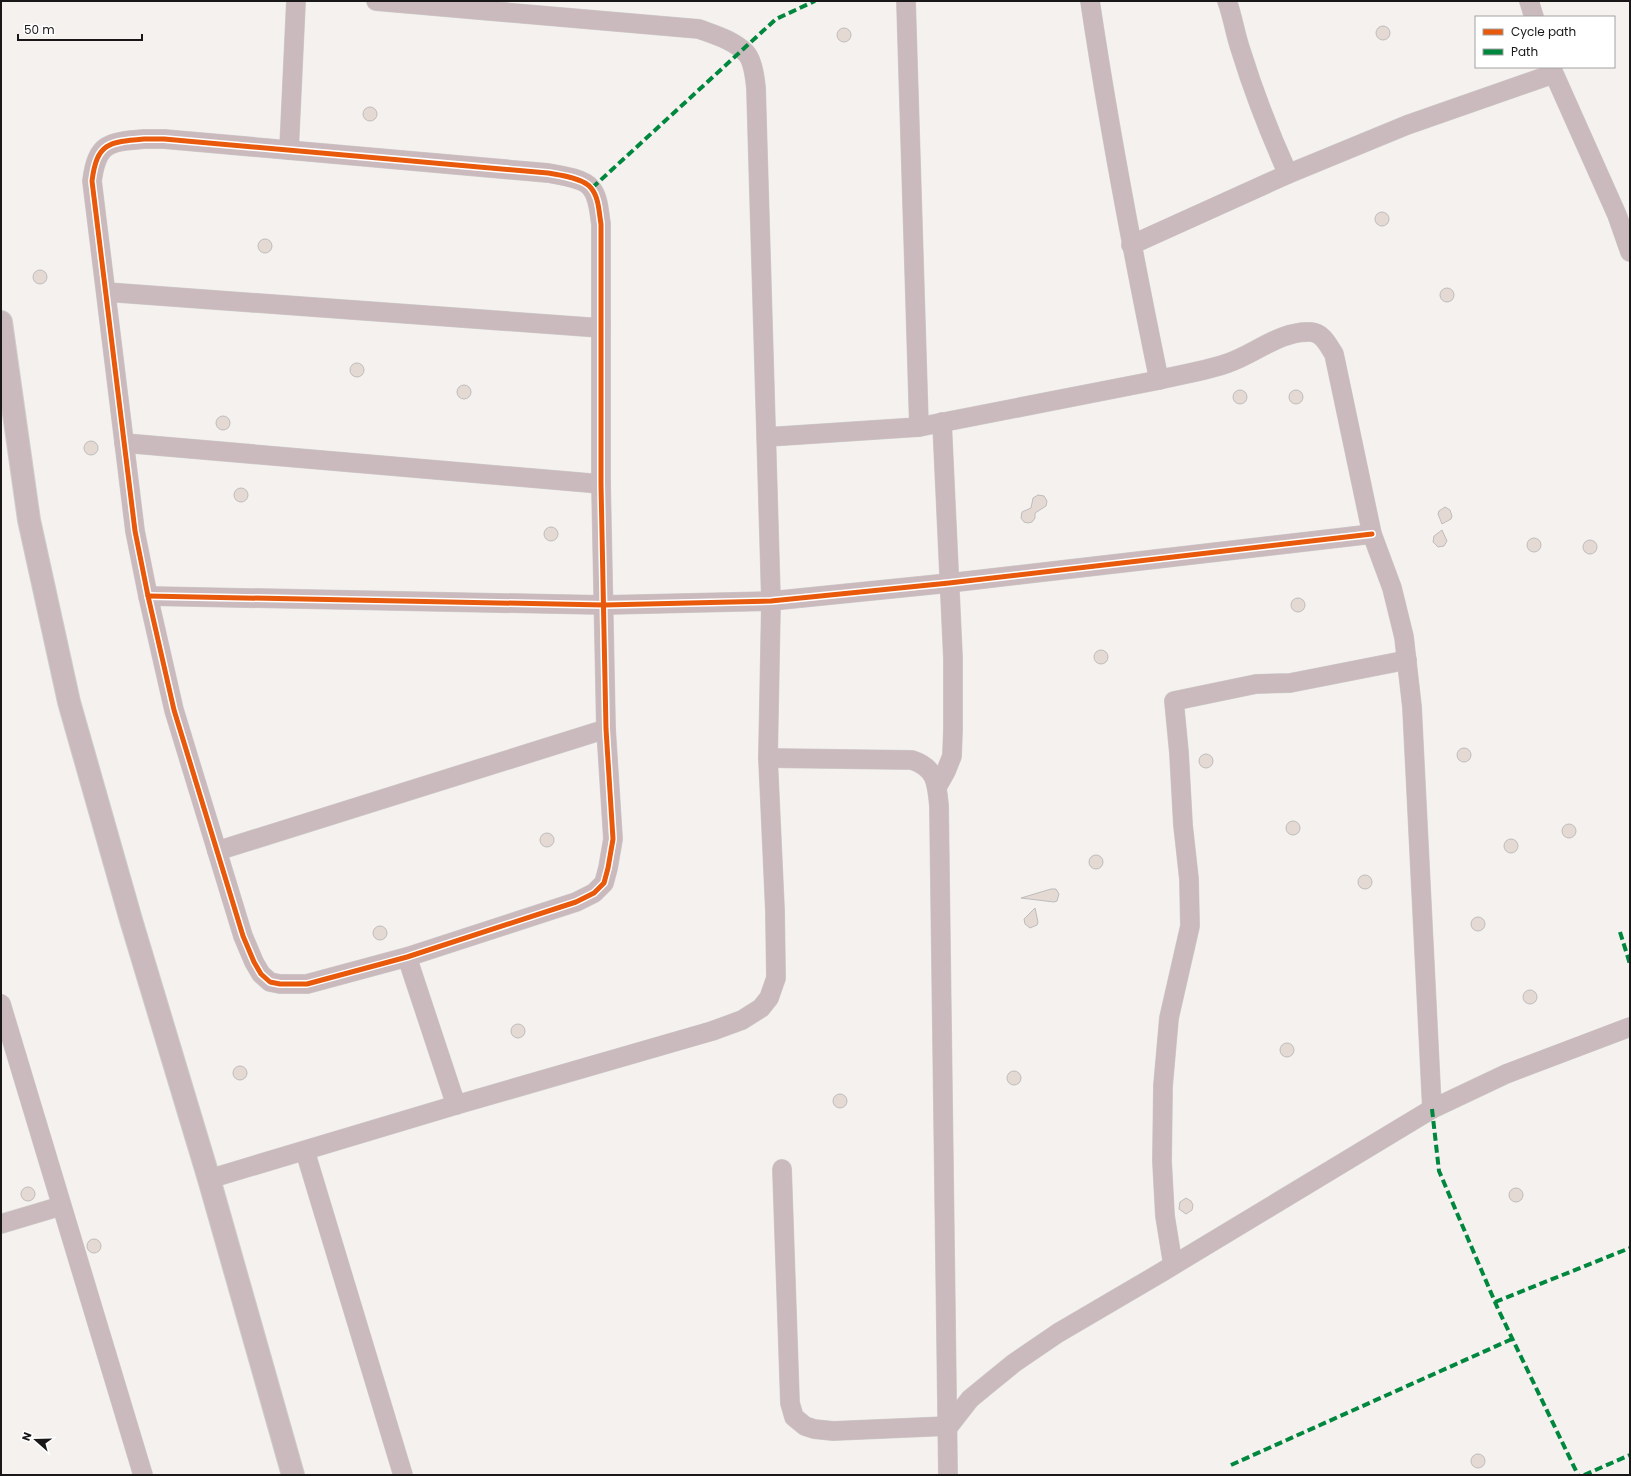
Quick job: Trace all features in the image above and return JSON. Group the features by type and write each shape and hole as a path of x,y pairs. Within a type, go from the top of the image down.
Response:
{"street":[{"path":"289,150 296,1"},
{"path":"210,1179 456,1105 712,1031 742,1020 761,1008 769,998 776,978 768,758 771,601 767,437 756,88 755,73 747,53 722,38 699,29 376,1"},
{"path":"906,1 919,427"},
{"path":"1090,1 1100,71 1131,245 1159,380"},
{"path":"1227,1 1233,16 1240,50 1268,129 1288,174"},
{"path":"1529,1 1534,16"},
{"path":"1131,245 1288,174 1407,125 1552,70 1617,215 1630,252"},
{"path":"164,139 289,150 563,175 586,183 592,188 596,197 601,224 601,484 606,729 613,839 604,883 594,893 576,902 407,957 307,984 280,984 270,982 261,974 247,946 216,851 174,710 135,531 92,181 94,164 100,151 107,146 119,142 164,139"},
{"path":"106,292 601,328"},
{"path":"1,322 29,520 69,702 131,920 210,1179 293,1475"},
{"path":"767,437 919,427 1159,380 1227,364 1248,356 1276,340 1296,333 1311,332 1320,335 1334,354 1372,534 1392,588 1404,636 1412,707 1432,1109"},
{"path":"937,787 952,756 953,658 942,422"},
{"path":"124,443 601,484"},
{"path":"148,596 604,605 771,601 949,583 1372,534"},
{"path":"1173,1265 1165,1216 1162,1161 1163,1086 1169,1018 1190,926 1189,879 1183,825 1179,753 1174,701 1256,684 1290,683 1407,660"},
{"path":"216,851 606,729"},
{"path":"768,758 912,760 923,764 929,769 937,787 939,822 948,1475"},
{"path":"407,957 456,1105"},
{"path":"1,1004 9,1061 61,1206 143,1475"},
{"path":"782,1169 790,1404 794,1417 809,1428 833,1431 948,1426 970,1399 1014,1363 1058,1333 1432,1109 1506,1074 1630,1027"},
{"path":"306,1150 403,1475"},
{"path":"1,1224 61,1206"}],"building":[{"path":"1383,26 1388,28 1390,33 1388,38 1383,40 1378,38 1376,33 1378,28"},
{"path":"844,28 849,30 851,35 849,40 844,42 839,40 837,35 839,30"},
{"path":"367,107 373,107 377,111 377,117 373,121 367,121 363,117 363,111"},
{"path":"1379,212 1385,212 1389,216 1389,222 1385,226 1379,226 1375,222 1375,216"},
{"path":"265,239 270,241 272,246 270,251 265,253 260,251 258,246 260,241"},
{"path":"40,270 45,272 47,277 45,282 40,284 35,282 33,277 35,272"},
{"path":"1447,288 1452,290 1454,295 1452,300 1447,302 1442,300 1440,295 1442,290"},
{"path":"357,363 362,365 364,370 362,375 357,377 352,375 350,370 352,365"},
{"path":"461,385 467,385 471,389 471,395 467,399 461,399 457,395 457,389"},
{"path":"1237,390 1243,390 1247,394 1247,400 1243,404 1237,404 1233,400 1233,394"},
{"path":"1293,390 1299,390 1303,394 1303,400 1299,404 1293,404 1289,400 1289,394"},
{"path":"223,416 228,418 230,423 228,428 223,430 218,428 216,423 218,418"},
{"path":"91,441 96,443 98,448 96,453 91,455 86,453 84,448 86,443"},
{"path":"241,488 246,490 248,495 246,500 241,502 236,500 234,495 236,490"},
{"path":"1038,495 1044,496 1047,501 1046,506 1035,513 1035,518 1032,522 1024,522 1021,518 1022,512 1031,508 1033,498"},
{"path":"1445,507 1450,510 1452,516 1451,519 1442,524 1438,514 1439,511"},
{"path":"551,527 556,529 558,534 556,539 551,541 546,539 544,534 546,529"},
{"path":"1442,530 1447,541 1444,546 1438,547 1433,542 1434,536"},
{"path":"1531,538 1537,538 1541,542 1541,548 1537,552 1531,552 1527,548 1527,542"},
{"path":"1590,540 1595,542 1597,547 1595,552 1590,554 1585,552 1583,547 1585,542"},
{"path":"1298,598 1303,600 1305,605 1303,610 1298,612 1293,610 1291,605 1293,600"},
{"path":"1101,650 1106,652 1108,657 1106,662 1101,664 1096,662 1094,657 1096,652"},
{"path":"1464,748 1469,750 1471,755 1469,760 1464,762 1459,760 1457,755 1459,750"},
{"path":"1206,754 1211,756 1213,761 1211,766 1206,768 1201,766 1199,761 1201,756"},
{"path":"1293,821 1298,823 1300,828 1298,833 1293,835 1288,833 1286,828 1288,823"},
{"path":"1569,824 1574,826 1576,831 1574,836 1569,838 1564,836 1562,831 1564,826"},
{"path":"547,833 552,835 554,840 552,845 547,847 542,845 540,840 542,835"},
{"path":"1511,839 1516,841 1518,846 1516,851 1511,853 1506,851 1504,846 1506,841"},
{"path":"1096,855 1101,857 1103,862 1101,867 1096,869 1091,867 1089,862 1091,857"},
{"path":"1365,875 1370,877 1372,882 1370,887 1365,889 1360,887 1358,882 1360,877"},
{"path":"1051,889 1056,889 1059,894 1057,901 1054,902 1021,898"},
{"path":"1035,908 1038,922 1037,925 1030,928 1025,924 1024,919"},
{"path":"1478,917 1483,919 1485,924 1483,929 1478,931 1473,929 1471,924 1473,919"},
{"path":"380,926 385,928 387,933 385,938 380,940 375,938 373,933 375,928"},
{"path":"1530,990 1535,992 1537,997 1535,1002 1530,1004 1525,1002 1523,997 1525,992"},
{"path":"515,1024 521,1024 525,1028 525,1034 521,1038 515,1038 511,1034 511,1028"},
{"path":"1287,1043 1292,1045 1294,1050 1292,1055 1287,1057 1282,1055 1280,1050 1282,1045"},
{"path":"240,1066 245,1068 247,1073 245,1078 240,1080 235,1078 233,1073 235,1068"},
{"path":"1011,1071 1017,1071 1021,1075 1021,1081 1017,1085 1011,1085 1007,1081 1007,1075"},
{"path":"840,1094 845,1096 847,1101 845,1106 840,1108 835,1106 833,1101 835,1096"},
{"path":"28,1187 33,1189 35,1194 33,1199 28,1201 23,1199 21,1194 23,1189"},
{"path":"1513,1188 1519,1188 1523,1192 1523,1198 1519,1202 1513,1202 1509,1198 1509,1192"},
{"path":"1186,1198 1191,1201 1193,1205 1192,1210 1186,1214 1179,1209 1180,1202"},
{"path":"91,1239 97,1239 101,1243 101,1249 97,1253 91,1253 87,1249 87,1243"},
{"path":"1478,1454 1483,1456 1485,1461 1483,1466 1478,1468 1473,1466 1471,1461 1473,1456"}],"marked path":[{"path":"592,188 776,19 815,1"},
{"path":"1620,932 1630,964"},
{"path":"1432,1109 1439,1171 1498,1309 1578,1475"},
{"path":"1495,1302 1630,1248"},
{"path":"1231,1465 1512,1339"},
{"path":"1584,1475 1630,1455"}],"cycle path":[{"path":"144,139 164,139 548,173 577,179 588,185 594,192 601,224 601,484 606,729 613,839 604,883 594,893 576,902 407,957 307,984 280,984 270,982 261,974 243,936 174,710 135,531 92,181 97,159 106,147 121,141 144,139"},
{"path":"148,596 604,605 771,601 949,583 1372,534"}]}
